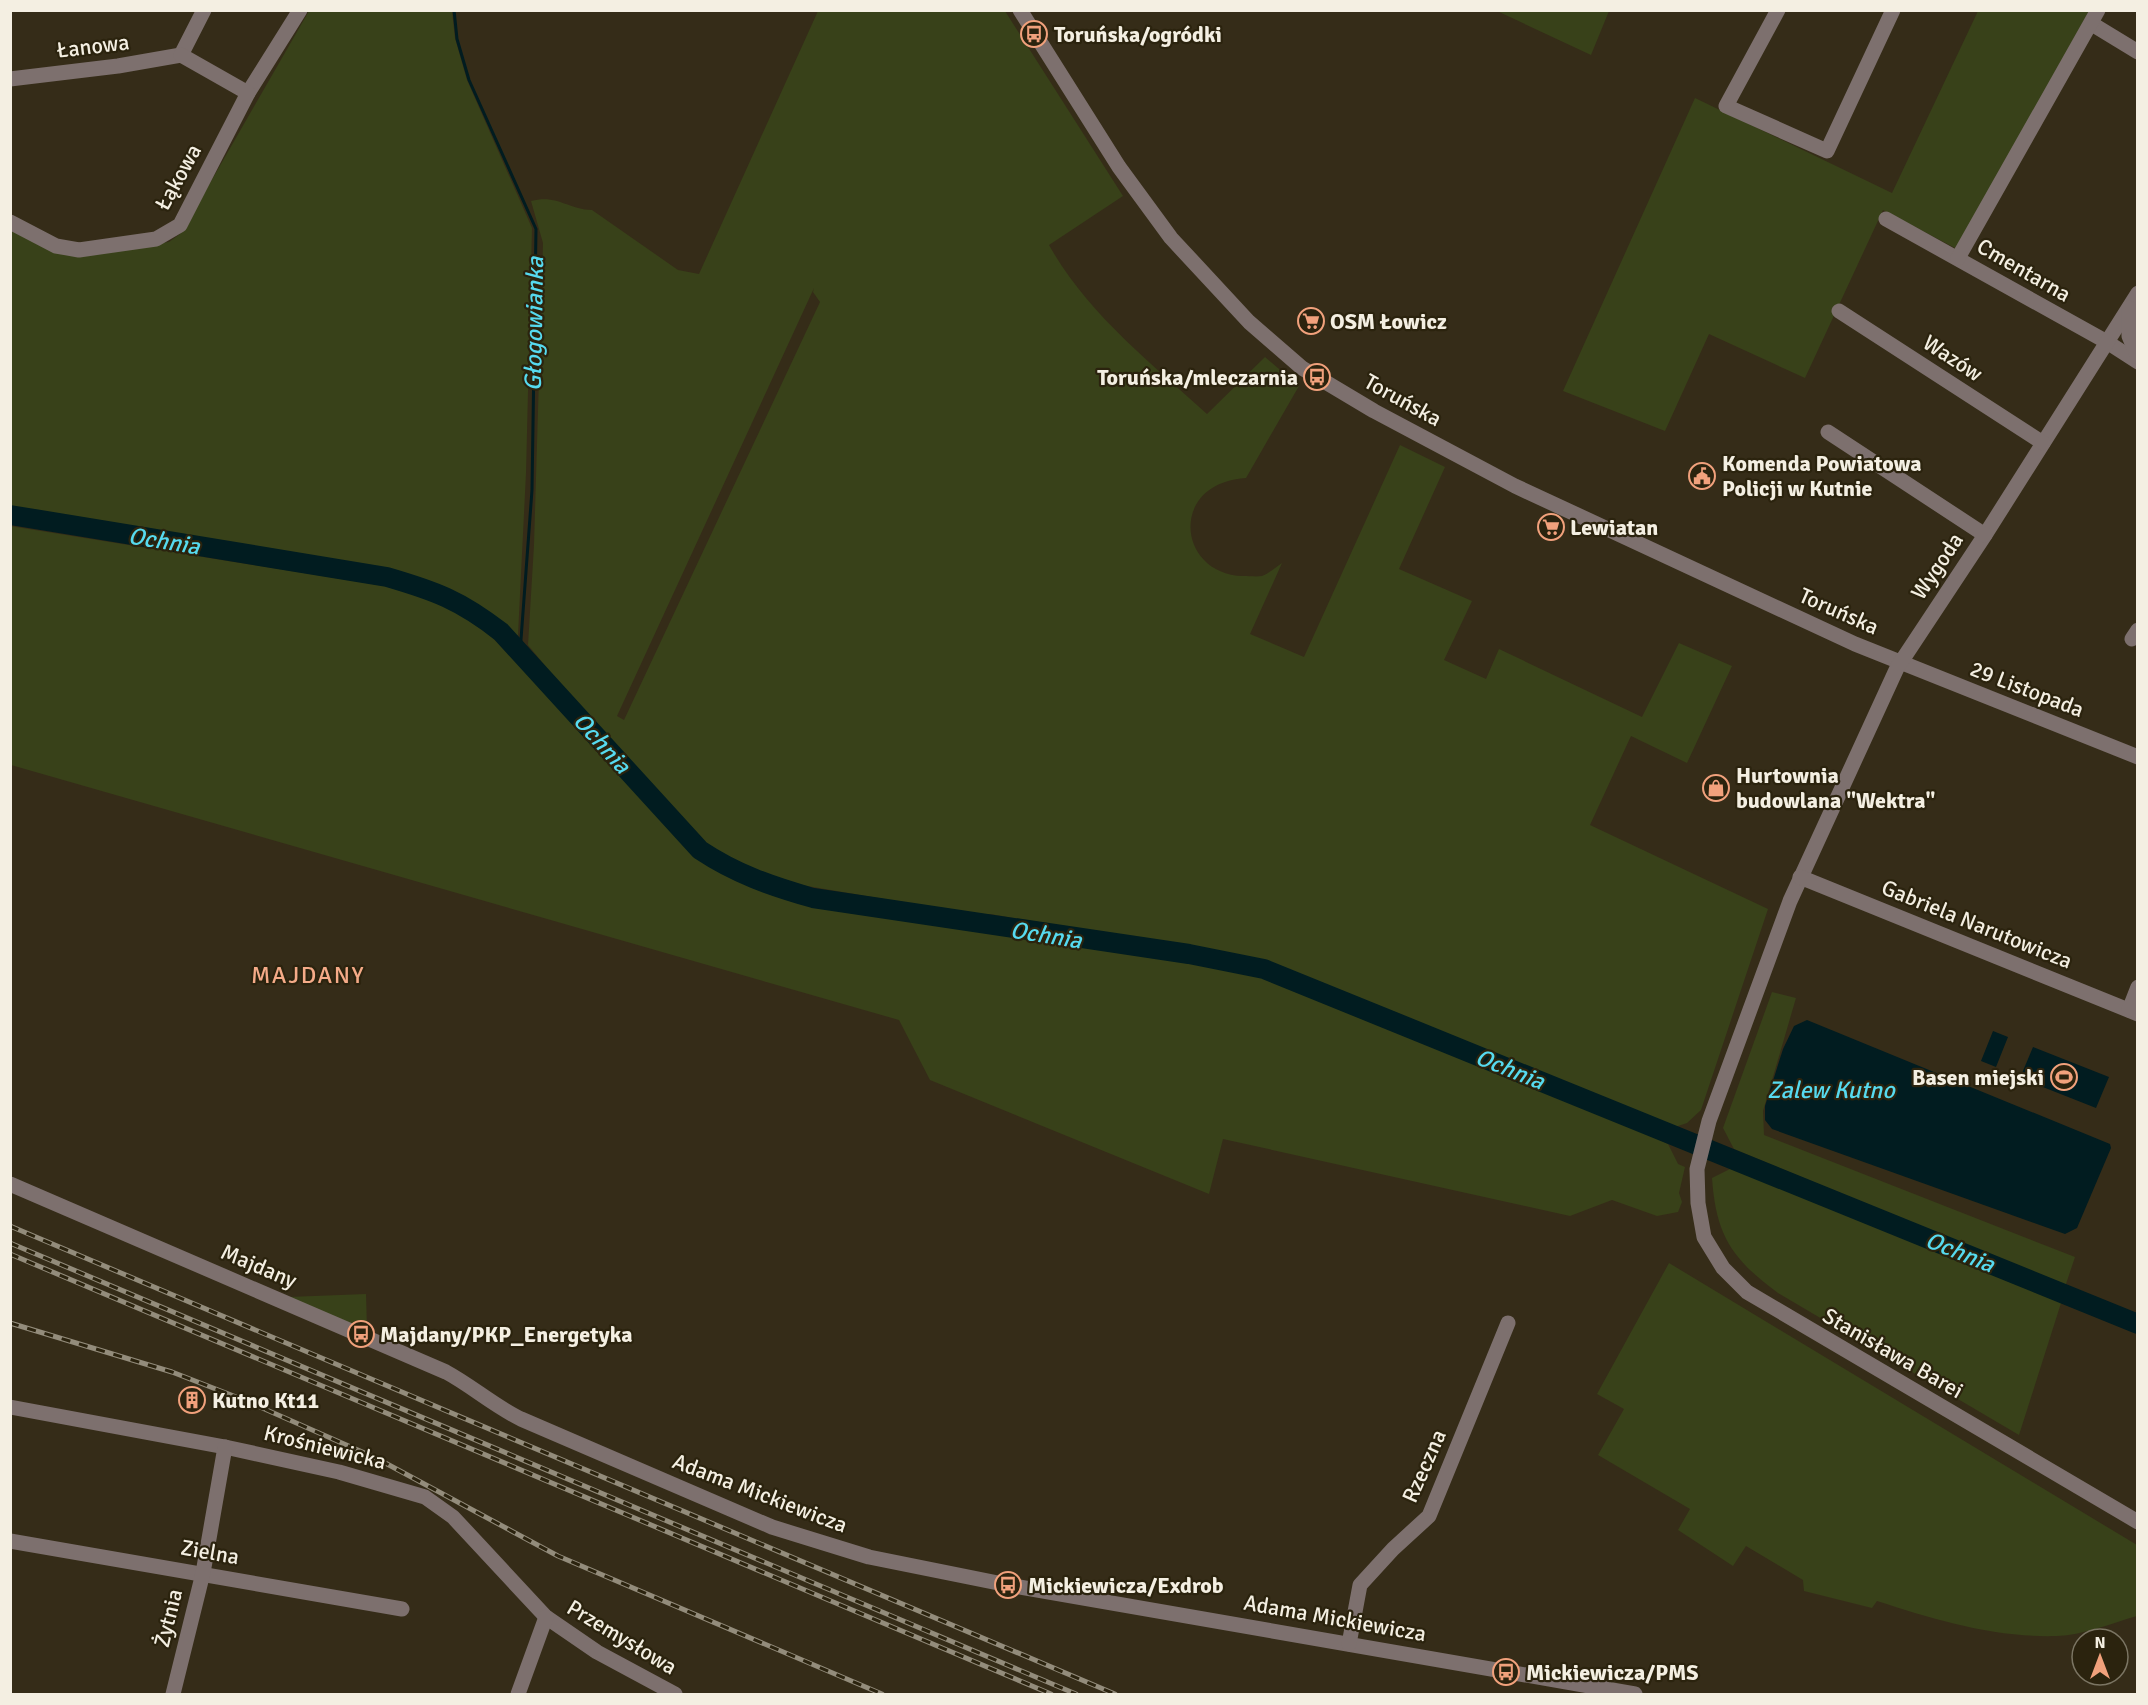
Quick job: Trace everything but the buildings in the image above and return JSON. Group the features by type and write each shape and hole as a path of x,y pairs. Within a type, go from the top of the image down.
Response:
{"street":[{"path":"204,10 181,55 248,93"},
{"name":"Łąkowa","path":"10,222 56,246 79,250 156,239 180,225 248,93 300,10"},
{"name":"Toruńska","path":"1020,10 1119,167 1171,238 1249,322 1302,368 1372,410 1515,486 1899,663"},
{"path":"1778,11 1726,106 1827,151 1893,10"},
{"path":"1958,258 2095,17 2138,52"},
{"name":"Łanowa","path":"10,79 118,66 181,55"},
{"name":"Cmentarna","path":"1886,219 2138,359"},
{"name":"Wygoda","path":"1800,877 1899,663 1985,535 2138,293"},
{"path":"2129,307 2129,336 2138,359"},
{"name":"Wazów","path":"1839,310 2043,443"},
{"path":"1828,432 1985,535"},
{"name":"29 Listopada","path":"1899,663 2138,757"},
{"name":"Gabriela Narutowicza","path":"1800,877 2133,1012"},
{"name":"Stanisława Barei","path":"1800,877 1709,1121 1697,1169 1698,1203 1704,1237 1724,1268 1747,1292 2138,1522"},
{"path":"2133,1012 2138,987"},
{"name":"Majdany","path":"10,1184 28,1194 435,1367 467,1383 486,1399"},
{"name":"Rzeczna","path":"1348,1644 1360,1585 1428,1516 1508,1323"},
{"name":"Adama Mickiewicza","path":"486,1399 521,1419 660,1479 772,1527 829,1546 998,1583 1635,1695"},
{"name":"Krośniewicka","path":"10,1407 225,1447 339,1472 425,1497 453,1517 546,1617"},
{"name":"Żytnia","path":"173,1695 203,1573 225,1447"},
{"name":"Zielna","path":"10,1540 402,1609"},
{"path":"518,1695 546,1617"},
{"name":"Przemysłowa","path":"546,1617 597,1652 675,1695"}],"green space":[{"path":"309,11 452,11 455,38 467,80 532,228 526,473 518,635 515,637 470,603 431,584 405,575 11,509 10,227 79,254 169,242 180,234 187,223"},
{"path":"818,11 1005,11 1123,196 1049,245 1064,270 1082,293 1121,336 1207,414 1265,357 1299,386 1246,478 1221,484 1203,495 1193,511 1190,528 1194,545 1205,561 1221,571 1243,576 1260,576 1267,574 1282,563 1250,634 1304,657 1400,445 1445,467 1399,569 1472,601 1444,660 1486,679 1499,649 1642,717 1679,643 1732,666 1687,763 1631,736 1590,825 1768,909 1701,1110 1687,1123 1675,1127 1252,958 772,880 715,853 672,810 639,772 618,754 528,645 534,545 543,243 531,201 548,199 592,210 678,270 699,274","holes":["814,288 813,292 820,302 624,720 617,716"]},
{"path":"1497,11 1609,11 1591,55"},
{"path":"1978,11 2089,11 1957,249 1883,210 1805,378 1709,334 1665,431 1563,391 1695,98 1892,193"},
{"path":"10,526 391,587 450,607 492,637 683,840 720,872 770,893 818,905 1138,952 1258,975 1634,1127 1668,1144 1678,1164 1685,1167 1679,1193 1682,1202 1678,1212 1657,1216 1612,1200 1570,1216 1223,1139 1209,1194 930,1080 899,1020 11,765"},
{"path":"1772,992 1796,998 1763,1111 1764,1135 2075,1257 2065,1287 1734,1149 1723,1128"},
{"path":"1730,1169 1785,1188 2062,1300 2019,1435 1778,1293 1762,1281 1738,1257 1729,1244 1718,1216 1712,1178"},
{"path":"1669,1263 2137,1545 2137,1616 2101,1627 2070,1627 2070,1634 2067,1635 2011,1634 1944,1621 1877,1601 1872,1608 1804,1591 1803,1580 1746,1546 1733,1566 1678,1530 1690,1509 1598,1455 1624,1409 1597,1394"},
{"path":"366,1294 367,1328 365,1330 288,1297"}],"water":[{"name":"Zalew Kutno","path":"1807,1020 2110,1144 2111,1148 2077,1228 2065,1234 1772,1129 1765,1120 1765,1106 1783,1049 1794,1026"},
{"path":"1993,1031 2008,1037 1996,1067 1981,1061"},
{"name":"Basen miejski","path":"2033,1047 2109,1077 2096,1108 2020,1078"}],"waterway":[{"name":"Głogowianka","path":"454,10 457,39 469,80 536,229 532,490 520,653"},
{"name":"Ochnia","path":"10,515 387,577 433,592 460,604 501,632 700,850 754,878 813,898 1189,954 1264,969 2138,1324"}],"railway":[{"path":"10,1226 1115,1694"},
{"path":"10,1243 1076,1694"},
{"path":"10,1254 1051,1694"},
{"path":"10,1323 172,1372 244,1400 376,1458 558,1556 882,1694"}],"place":[{"name":"Toruńska/ogródki","path":"1034,34"},
{"name":"OSM Łowicz","path":"1311,321"},
{"name":"Toruńska/mleczarnia","path":"1317,377"},
{"name":"Komenda Powiatowa Policji w Kutnie","path":"1702,476"},
{"name":"Lewiatan","path":"1551,527"},
{"name":"Hurtownia budowlana \"Wektra\"","path":"1716,788"},
{"name":"Basen miejski","path":"2064,1077"},
{"name":"Majdany/PKP_Energetyka","path":"361,1334"},
{"name":"Kutno Kt11","path":"192,1400"},
{"name":"Mickiewicza/Exdrob","path":"1008,1585"},
{"name":"Mickiewicza/PMS","path":"1506,1672"}],"district":[{"name":"MAJDANY","path":"308,975"}]}
